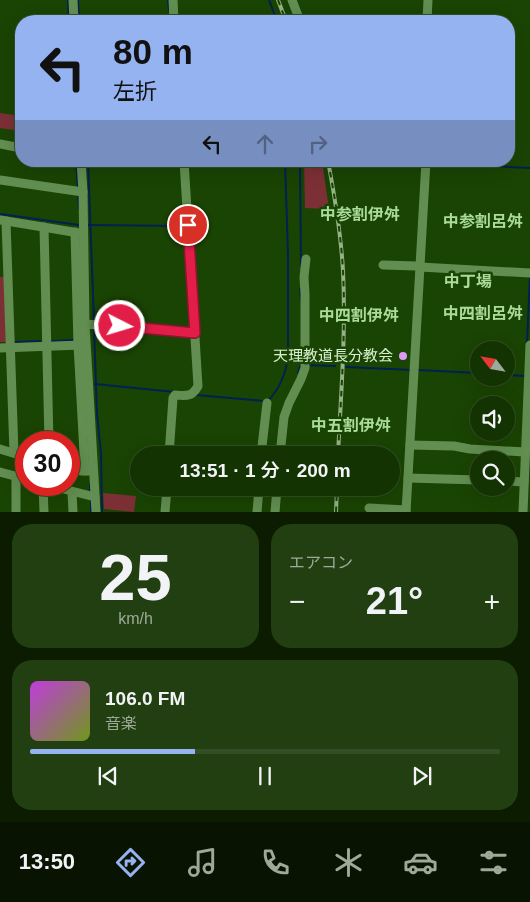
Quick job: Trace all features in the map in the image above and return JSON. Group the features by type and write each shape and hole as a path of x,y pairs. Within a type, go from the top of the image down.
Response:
{"street":[{"path":"73,0 74,15"},
{"path":"173,0 174,15"},
{"path":"292,0 298,15"},
{"path":"427,15 428,0"},
{"path":"0,144 15,147"},
{"path":"81,167 79,233 82,345 89,471 96,512"},
{"path":"170,446 173,398 175,395 187,396 195,391 198,386 192,333 184,167"},
{"path":"369,508 405,510 410,445 418,267 426,167"},
{"path":"0,180 80,191"},
{"path":"0,449 14,453 5,348 3,221 79,233"},
{"path":"44,227 49,431"},
{"path":"79,233 86,324 82,345"},
{"path":"281,446 284,416 305,368 304,277 306,259"},
{"path":"383,265 529,273"},
{"path":"86,324 192,333"},
{"path":"5,348 82,345"},
{"path":"523,512 522,482 526,360 530,345"},
{"path":"262,446 267,403"},
{"path":"410,445 454,446 470,449 523,452"},
{"path":"80,470 89,471"},
{"path":"0,472 15,476"},
{"path":"408,478 470,480"},
{"path":"515,482 522,482"},
{"path":"80,494 92,496"},
{"path":"16,496 16,512"},
{"path":"43,496 44,512"},
{"path":"72,496 73,512"},
{"path":"165,512 166,496"},
{"path":"257,512 258,496"},
{"path":"275,512 276,496"}],"shaded area":[{"path":"0,113 15,115 15,130 0,128"},
{"path":"304,167 323,167 329,209 305,208"},
{"path":"0,277 5,277 6,342 0,342"},
{"path":"103,493 136,496 134,512 104,509"}],"waterway":[{"path":"68,0 69,15"},
{"path":"78,0 79,15"},
{"path":"168,0 169,10"},
{"path":"269,0 275,15"},
{"path":"76,167 78,189"},
{"path":"88,167 94,321"},
{"path":"268,401 281,380 286,369 288,357 288,255 285,167"},
{"path":"300,167 301,266"},
{"path":"510,167 530,168"},
{"path":"78,194 79,209"},
{"path":"0,214 79,225"},
{"path":"86,225 184,226"},
{"path":"527,343 530,276"},
{"path":"300,289 301,301"},
{"path":"94,329 97,413 101,454 102,512"},
{"path":"52,341 73,340"},
{"path":"15,342 40,341"},
{"path":"298,373 301,364"},
{"path":"307,365 335,366"},
{"path":"346,367 412,370"},
{"path":"417,370 470,373"},
{"path":"515,375 525,376"},
{"path":"95,384 175,392"},
{"path":"196,395 264,401"},
{"path":"90,483 90,494"},
{"path":"91,498 91,512"}],"railway":[{"path":"278,0 284,15"},
{"path":"329,167 341,243 344,294 344,340 339,446"},
{"path":"336,512 337,496"}],"place":[{"name":"天理教道長分教会","path":"403,356"}],"district":[{"name":"中参割伊舛","path":"360,214"},
{"name":"中参割呂舛","path":"483,221"},
{"name":"中丁場","path":"468,281"},
{"name":"中四割呂舛","path":"483,313"},
{"name":"中四割伊舛","path":"359,315"},
{"name":"中五割伊舛","path":"351,425"}],"route":[{"path":"120,326 195,333 188,225"}]}
